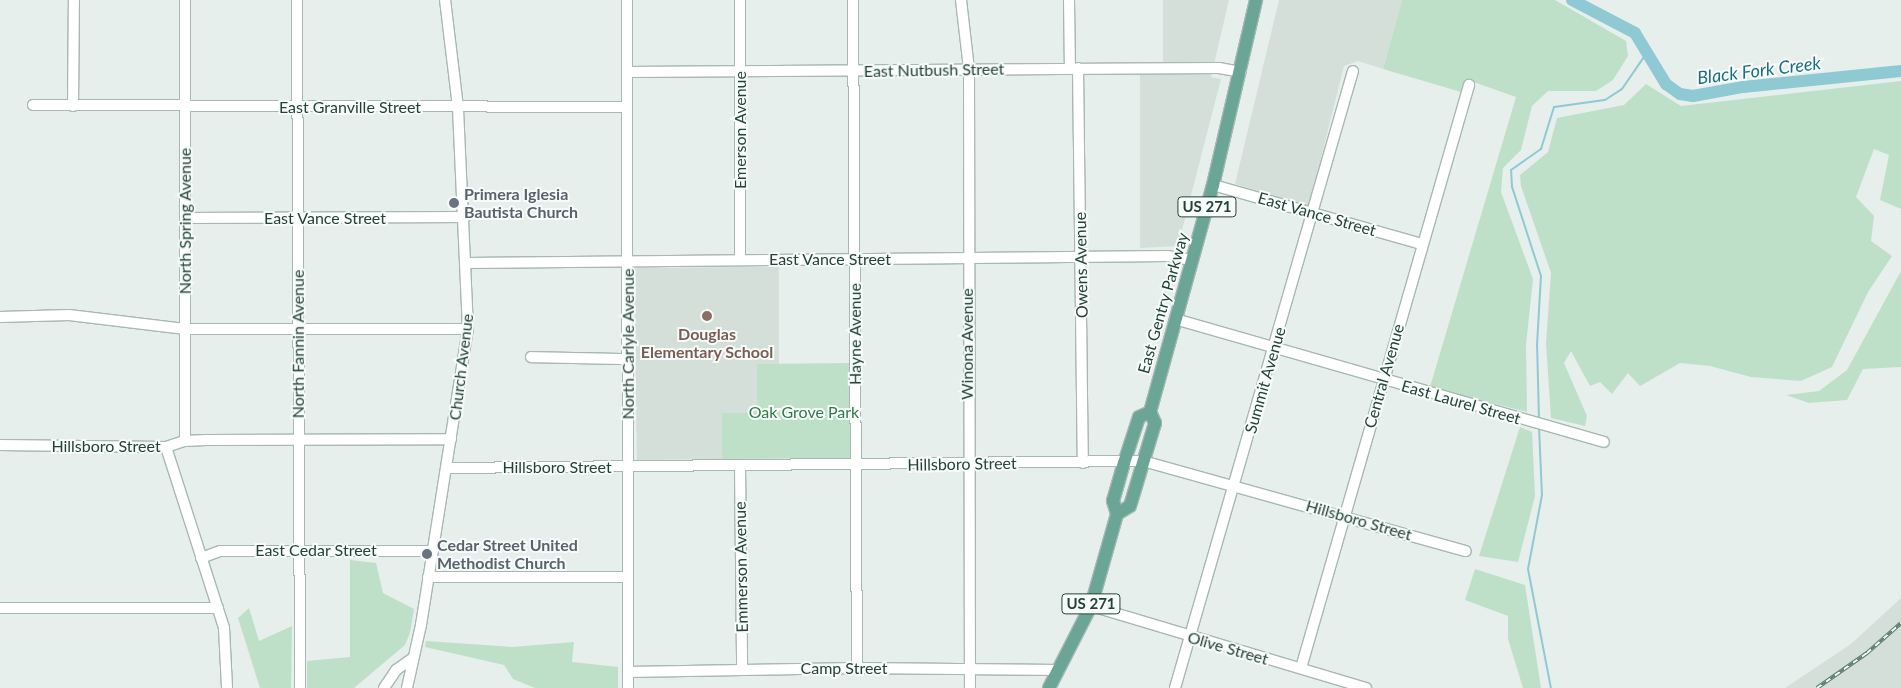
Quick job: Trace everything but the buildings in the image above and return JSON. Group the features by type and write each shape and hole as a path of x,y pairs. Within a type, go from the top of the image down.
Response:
{"main road":[{"name":"East Gentry Parkway","path":"1117,514 1130,506 1155,423 1150,412 1213,185 1241,72 1256,0"},
{"name":"East Gentry Parkway","path":"1049,688 1060,670 1090,606 1117,514 1113,501 1124,463 1139,418 1150,412"}],"street":[{"path":"73,106 74,0"},
{"name":"North Spring Avenue","path":"185,0 185,441"},
{"name":"North Fannin Avenue","path":"297,0 300,688"},
{"name":"Church Avenue","path":"407,688 433,551 468,329 465,216 458,107 445,0"},
{"name":"North Carlyle Avenue","path":"627,0 628,688"},
{"name":"Emerson Avenue","path":"740,0 740,260"},
{"name":"Hayne Avenue","path":"853,0 857,668"},
{"name":"Winona Avenue","path":"961,0 969,69 967,259 970,688"},
{"name":"Owens Avenue","path":"1069,0 1074,68 1080,257 1083,463"},
{"name":"East Nutbush Street","path":"627,72 1074,68 1219,68 1241,72"},
{"name":"Summit Avenue","path":"1175,688 1353,71"},
{"name":"Central Avenue","path":"1301,668 1343,516 1469,85"},
{"name":"East Granville Street","path":"33,105 627,107"},
{"name":"East Vance Street","path":"1213,185 1422,244"},
{"name":"East Vance Street","path":"186,218 297,219 465,216"},
{"name":"East Vance Street","path":"467,263 1166,256 1191,260"},
{"path":"0,317 88,317 185,329 468,329"},
{"name":"East Laurel Street","path":"1175,318 1274,349 1604,442"},
{"path":"531,357 628,359"},
{"name":"Hillsboro Street","path":"0,445 166,447 185,441 451,439"},
{"path":"166,447 227,640 228,688"},
{"name":"Hillsboro Street","path":"446,468 1143,462 1235,485 1466,551"},
{"name":"Emmerson Avenue","path":"740,466 742,669"},
{"name":"East Cedar Street","path":"201,558 220,551 298,549 433,551"},
{"path":"428,577 628,577"},
{"name":"Olive Street","path":"1090,606 1366,688"},
{"path":"0,608 218,608"},
{"path":"384,688 396,670 413,658"},
{"name":"Camp Street","path":"628,672 857,668 1060,670"}],"shaded area":[{"path":"1163,0 1229,0 1211,77 1221,79 1178,246 1140,248 1140,75 1163,74"},
{"path":"1279,0 1402,0 1383,69 1358,61 1344,66 1309,206 1235,184"},
{"name":"Douglas Elementary School","path":"779,267 779,364 757,364 757,412 722,413 722,459 637,460 634,268"},
{"path":"1901,598 1901,688 1785,688 1851,644"}],"green space":[{"path":"1402,0 1555,0 1626,41 1628,56 1613,80 1596,91 1548,91 1532,106 1521,150 1503,168 1501,192 1533,279 1526,345 1527,412 1430,387 1516,97 1465,79 1461,92 1383,69"},
{"path":"1901,81 1901,209 1880,200 1889,155 1874,149 1856,197 1874,216 1871,241 1892,256 1868,292 1832,367 1801,381 1751,377 1710,366 1680,363 1640,386 1628,373 1612,394 1600,382 1590,386 1571,351 1564,363 1587,416 1585,426 1551,418 1546,343 1551,273 1521,186 1520,175 1548,152 1557,118 1624,105 1646,84 1681,106"},
{"path":"1901,271 1901,367 1863,369 1847,400 1809,403 1786,395 1819,391 1847,370"},
{"name":"Oak Grove Park","path":"850,363 850,458 722,459 722,413 757,412 757,364"},
{"path":"1520,427 1532,432 1535,496 1518,562 1479,556"},
{"path":"350,560 376,563 383,593 414,609 410,633 405,645 354,688 307,688 307,661 350,657"},
{"path":"1475,569 1525,585 1541,688 1523,688 1508,639 1508,616 1465,600"},
{"path":"249,608 259,641 292,626 291,688 260,688 238,618"},
{"path":"426,641 512,647 574,642 572,662 618,667 618,688 535,688 513,679 504,665 425,647"}],"waterway":[{"name":"Black Fork Creek","path":"1572,0 1635,33 1666,84 1680,94 1693,96 1743,87 1901,71"},
{"path":"1539,419 1537,345 1541,276 1512,187 1511,170 1541,149 1554,107 1605,100 1622,89 1646,54"},
{"path":"1539,427 1542,495 1528,569 1551,688"}],"railway":[{"path":"1817,688 1867,653 1901,623"}],"place":[{"name":"Primera Iglesia Bautista Church","path":"454,203"},
{"name":"Douglas Elementary School","path":"707,316"},
{"name":"Cedar Street United Methodist Church","path":"427,554"}]}
